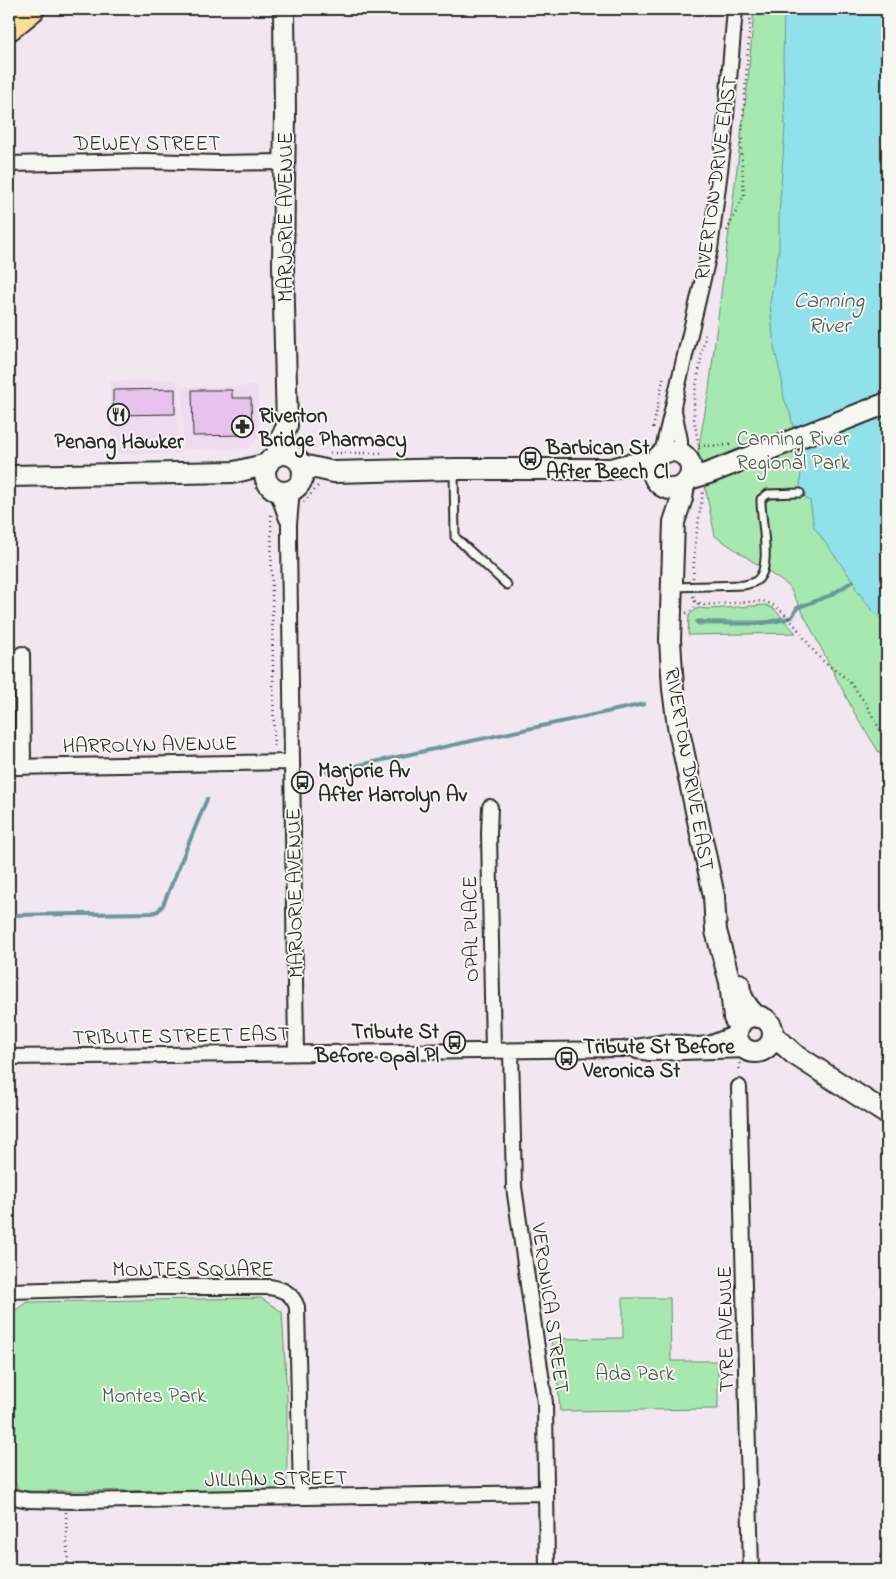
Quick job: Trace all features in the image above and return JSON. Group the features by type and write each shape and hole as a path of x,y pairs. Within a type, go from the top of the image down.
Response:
{"highway":[{"path":"9,27 31,9"}],"street":[{"name":"MARJORIE AVENUE","path":"284,9 285,162 283,265 287,426 280,441 294,477 289,524 296,1052"},
{"name":"RIVERTON DRIVE EAST","path":"735,9 721,160 710,249 673,405 675,462 670,647 678,726 714,896 716,931 730,982 734,1018 752,1041"},
{"name":"DEWEY STREET","path":"9,164 146,161 285,162"},
{"path":"675,462 668,489 692,484 708,473 887,403"},
{"path":"9,476 234,472 294,477 454,469 611,469 626,476 675,462 740,460"},
{"name":"RIVERTON DRIVE EAST","path":"674,522 682,498 692,484 692,469 675,462"},
{"path":"22,654 23,766"},
{"name":"HARROLYN AVENUE","path":"9,767 292,762"},
{"name":"OPAL PLACE","path":"490,807 492,1051"},
{"name":"RIVERTON DRIVE EAST","path":"714,896 729,930 737,961 740,990 747,1008 757,1016 746,1019 752,1041"},
{"path":"752,1041 794,1054 887,1114"},
{"name":"TRIBUTE STREET EAST","path":"9,1057 296,1052 511,1051 624,1048 666,1042 698,1046 752,1041"},
{"name":"TRIBUTE STREET EAST","path":"624,1048 650,1053 752,1041"},
{"name":"VERONICA STREET","path":"511,1051 514,1188 545,1403 547,1570"},
{"name":"TYRE AVENUE","path":"739,1087 750,1570"},
{"name":"MONTES SQUARE","path":"9,1291 150,1287 269,1287 282,1289 290,1294 297,1307 301,1497"},
{"name":"JILLIAN STREET","path":"9,1496 28,1500 66,1500 545,1493"}],"lane":[{"path":"454,469 455,537 507,585"},
{"path":"671,587 744,585 756,582 761,575 766,553 760,509 761,500 768,494 800,493"}],"path":[{"path":"652,430 664,375"},
{"path":"692,484 695,544 692,595 695,601 704,605 762,602 770,603 776,607 803,635 822,660 851,683 887,743"},
{"path":"270,510 274,755"},
{"path":"739,1087 740,1058 752,1041"},
{"path":"66,1500 68,1570"}],"shaded area":[{"path":"174,380 178,383 179,453 111,454 110,381"},
{"path":"258,386 259,437 248,448 183,449 182,387"}],"green space":[{"name":"Canning River Regional Park","path":"754,9 887,9 887,765 855,714 789,586 715,536 698,451 709,389 748,81"},
{"path":"766,605 774,609 782,617 767,621 697,620 697,625 764,624 785,621 796,633 688,635 689,615 698,608"},
{"name":"Montes Park","path":"261,1298 282,1312 287,1396 287,1490 19,1491 9,1468 9,1315 27,1302"},
{"name":"Ada Park","path":"623,1298 670,1298 671,1361 718,1361 718,1409 560,1411 557,1374 551,1339 623,1338"}],"water":[{"name":"Canning River","path":"784,9 887,9 887,624 871,609 814,527 810,501 800,493 801,463 790,413 784,399 782,380 774,347 770,303 779,248 779,216 785,126"}],"building":[{"path":"175,389 175,414 113,415 113,390"},
{"path":"192,390 232,390 232,398 251,398 252,428 245,435 193,436"}],"waterway":[{"path":"697,622 745,624 781,620 792,617 797,608 831,595 853,581"},
{"path":"327,772 644,704"},
{"path":"9,915 152,913 158,911 163,905 207,799"}],"place":[{"name":"Penang Hawker","path":"119,414"},
{"name":"Riverton Bridge Pharmacy","path":"243,427"},
{"name":"Barbican St After Beech Cl","path":"530,459"},
{"name":"Marjorie Av After Harrolyn Av","path":"302,782"},
{"name":"Tribute St Before Opal Pl","path":"455,1043"},
{"name":"Tribute St Before Veronica St","path":"567,1058"}]}
